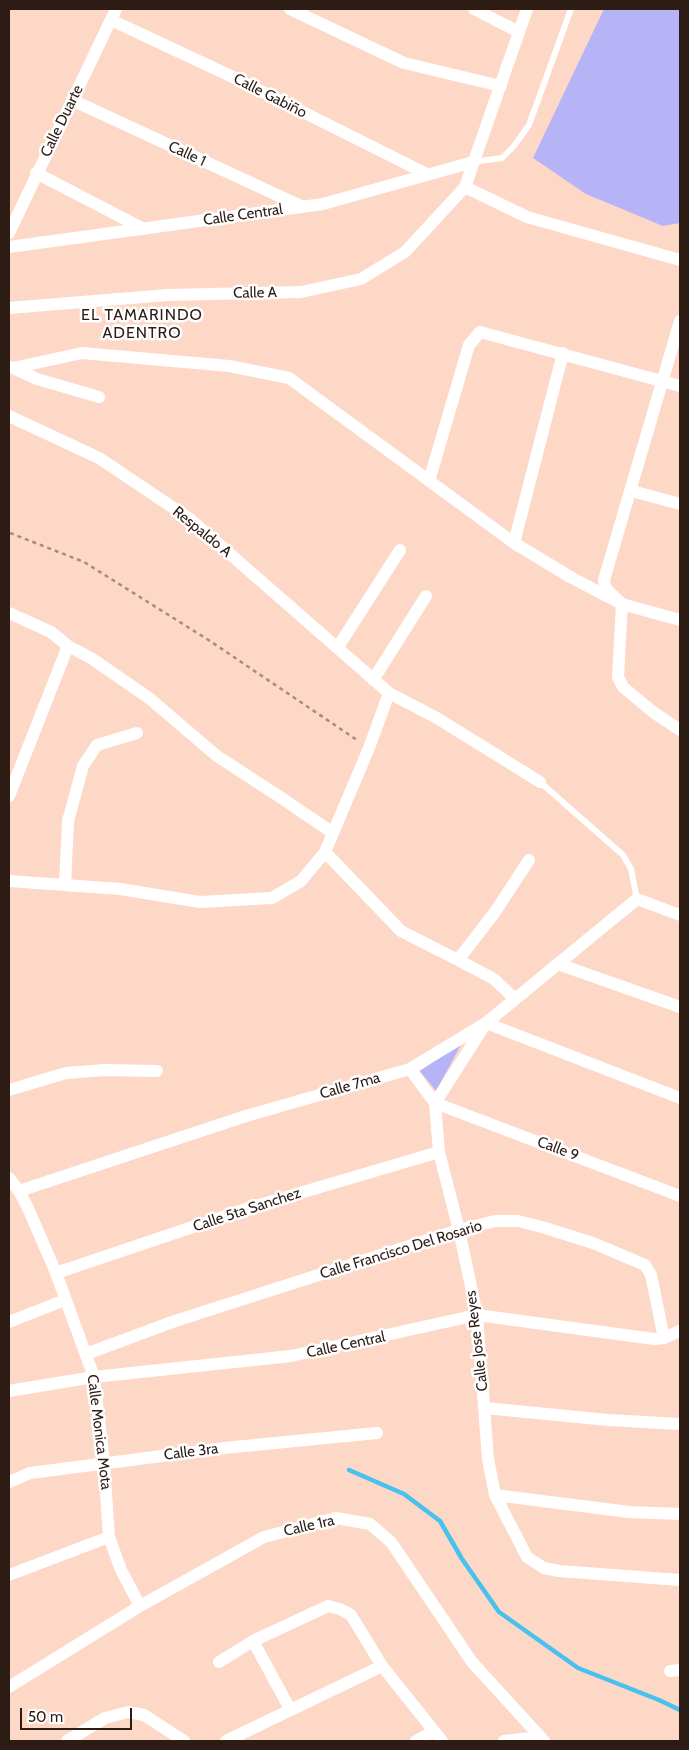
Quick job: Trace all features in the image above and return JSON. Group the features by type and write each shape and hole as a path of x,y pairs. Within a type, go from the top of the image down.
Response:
{"street":[{"path":"290,9 404,63 500,86"},
{"path":"474,9 520,32"},
{"path":"527,9 465,187 527,217 680,260"},
{"name":"Calle Duarte","path":"9,233 36,173 114,14"},
{"name":"Calle Gabiño","path":"114,14 235,78 427,174"},
{"name":"Calle 1","path":"72,100 303,207"},
{"name":"Calle Central","path":"9,247 323,204 473,162"},
{"path":"36,173 144,228"},
{"name":"Calle A","path":"9,308 167,295 301,292 361,279 405,252 465,187"},
{"path":"622,604 608,592 604,580 632,491 680,321"},
{"path":"429,481 469,345 480,332 564,353 680,386"},
{"path":"11,367 82,353 229,366 289,378 514,543 572,578 622,604 680,620"},
{"path":"514,543 564,353"},
{"path":"11,367 37,379 99,397"},
{"name":"Respaldo A","path":"9,416 99,458 190,519 389,693 438,718 540,782"},
{"path":"632,491 680,504"},
{"path":"338,647 400,550"},
{"path":"373,680 426,596"},
{"path":"622,604 618,677 623,687 652,712 680,730"},
{"path":"9,613 51,632 68,646 91,658 149,698 217,756 283,798 333,833"},
{"path":"9,796 68,646"},
{"path":"9,881 120,889 200,902 272,898 301,881 325,852 369,748 389,693"},
{"path":"65,885 68,821 83,766 97,744 137,733"},
{"path":"325,852 401,931 494,979 515,999"},
{"path":"458,960 495,912 529,860"},
{"path":"637,899 680,915"},
{"name":"Calle 7ma","path":"18,1190 246,1116 410,1069 486,1023 637,899"},
{"path":"558,964 680,1008"},
{"path":"410,1069 435,1103 486,1023 680,1098"},
{"path":"9,1090 66,1073 105,1070 157,1071"},
{"name":"Calle Jose Reyes","path":"435,1103 439,1152 459,1230 477,1315 488,1459 495,1496 527,1557 544,1568 560,1571 680,1580"},
{"name":"Calle 9","path":"435,1103 680,1196"},
{"name":"Calle 5ta Sanchez","path":"56,1272 249,1208 439,1152"},
{"name":"Calle Monica Mota","path":"9,1178 18,1190 56,1272 94,1377 104,1462 109,1537 121,1570 140,1606"},
{"name":"Calle Francisco Del Rosario","path":"86,1354 175,1321 459,1230 495,1221 518,1221 542,1227 593,1244 645,1265 652,1275 664,1338"},
{"path":"10,1318 65,1300"},
{"name":"Calle Central","path":"9,1391 94,1377 291,1356 477,1315 654,1339 664,1338 680,1331"},
{"path":"485,1408 608,1420 680,1424"},
{"name":"Calle 3ra","path":"9,1482 30,1473 104,1462 377,1433"},
{"path":"495,1496 630,1512 680,1514"},
{"name":"Calle 1ra","path":"9,1687 140,1606 264,1537 336,1518 370,1524 391,1542 472,1662 542,1739"},
{"path":"9,1575 109,1537"},
{"path":"219,1662 253,1641 328,1606 340,1609 350,1616 382,1666 442,1741"},
{"path":"253,1641 290,1710"},
{"path":"226,1741 382,1666"},
{"path":"68,1741 105,1718 128,1712 144,1715 184,1741"},
{"path":"416,1741 434,1731"},
{"path":"504,1741 542,1739"}],"lane":[{"path":"473,162 502,158 514,146 528,125 572,9"},
{"path":"540,782 623,855 631,869 637,899"}],"path":[{"path":"10,533 84,562 210,641 369,748"}],"shaded area":[{"path":"604,9 680,9 680,223 663,226 586,194 533,158"},
{"path":"463,1041 436,1091 420,1071"}],"waterway":[{"path":"349,1470 404,1494 440,1521 462,1559 499,1612 578,1668 680,1710"}],"district":[{"name":"EL TAMARINDO ADENTRO","path":"142,324"}]}
